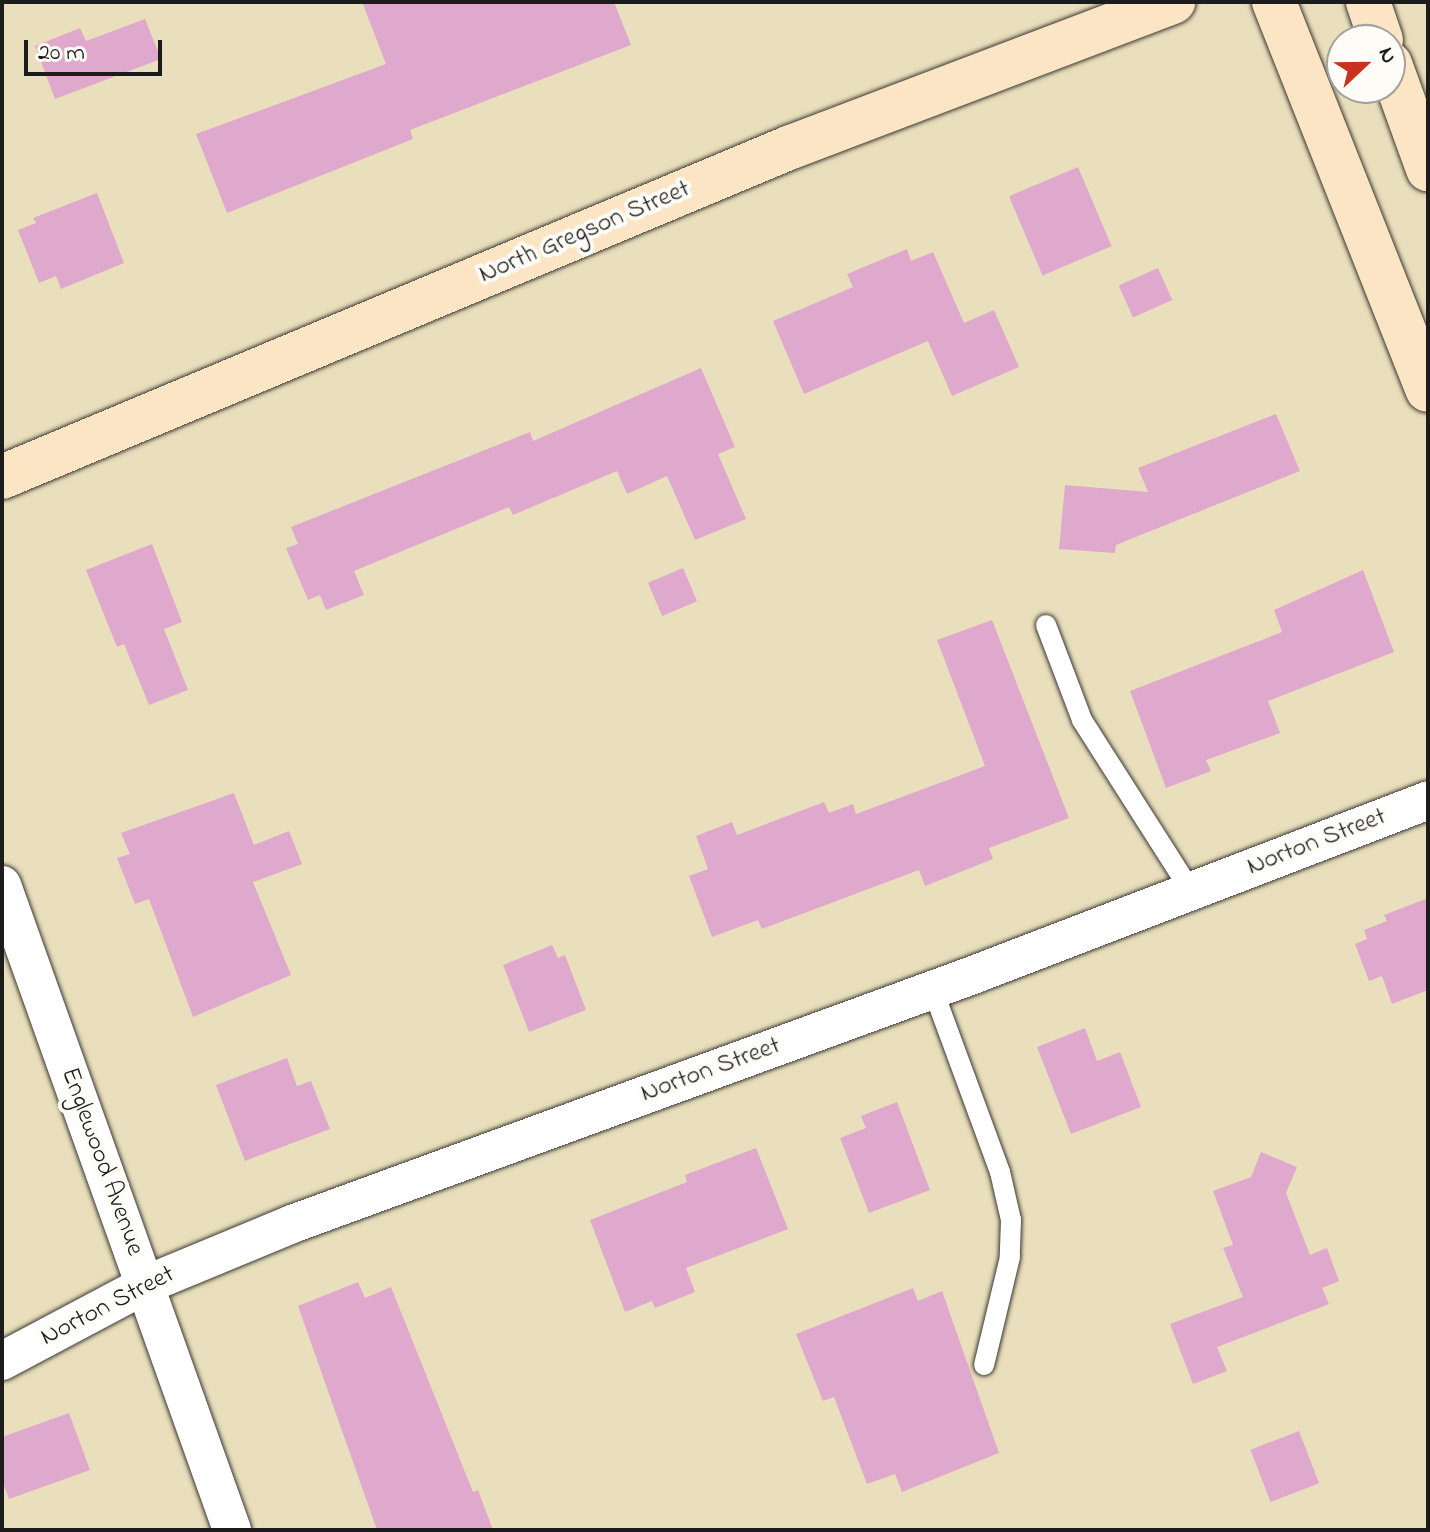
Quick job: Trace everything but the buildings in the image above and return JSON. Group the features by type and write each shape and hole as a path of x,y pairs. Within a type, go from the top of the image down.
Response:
{"main road":[{"name":"North Gregson Street","path":"2,477 791,147 1173,2"},
{"path":"1274,2 1428,390"},
{"path":"1368,2 1376,24"},
{"path":"1404,104 1428,169"}],"street":[{"name":"Norton Street","path":"2,1361 145,1285 292,1224 933,990 1428,800"},
{"name":"Englewood Avenue","path":"2,885 232,1530"}],"lane":[{"path":"1046,625 1082,720 1191,891"},
{"path":"933,990 1000,1172 1011,1220 1010,1257 984,1365"}]}
